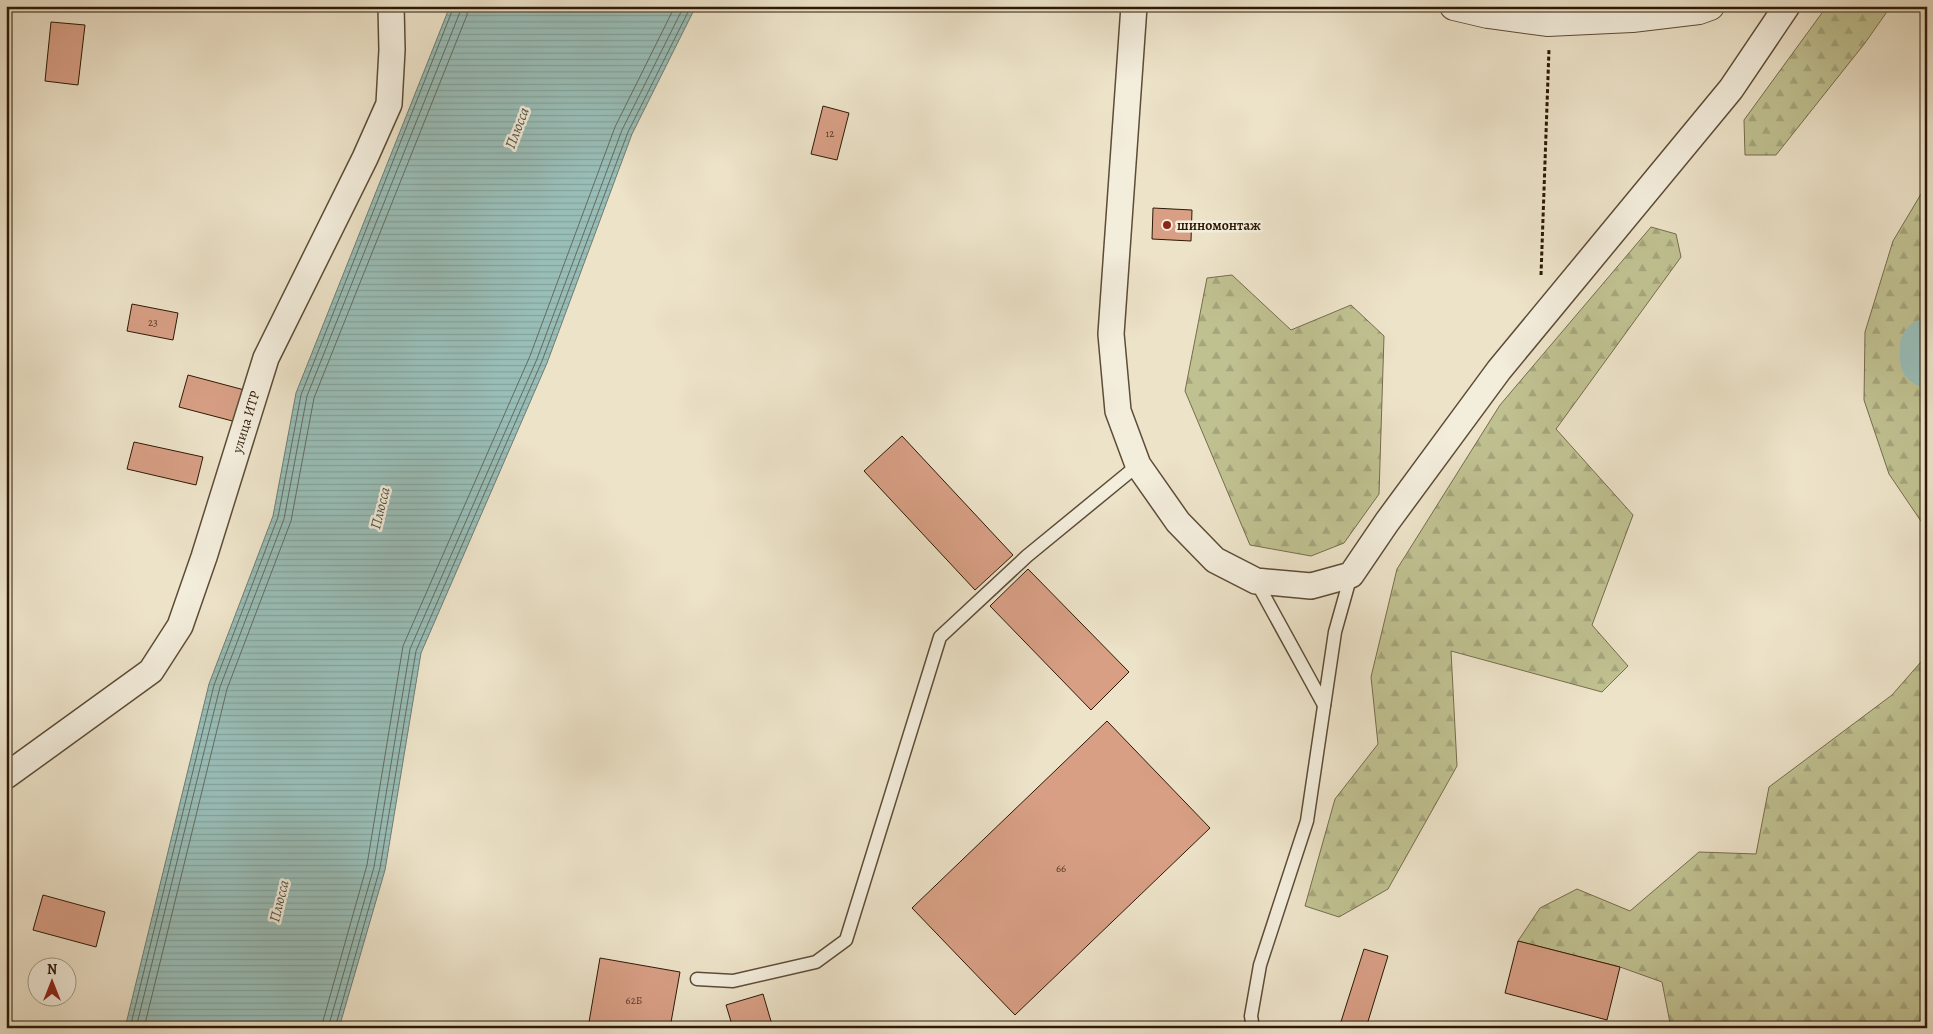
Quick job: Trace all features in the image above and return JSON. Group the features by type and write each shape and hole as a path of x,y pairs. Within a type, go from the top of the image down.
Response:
{"street":[{"name":"улица ИТР","path":"6,776 151,671 180,626 204,557 266,358 365,158 389,104 392,50 391,6"},
{"path":"1134,6 1111,334 1118,411 1138,465 1178,522 1215,560 1256,581 1312,586 1352,575 1387,522 1499,370 1731,89 1787,6"},
{"path":"1454,6 1488,14 1547,22 1632,18 1699,10 1710,6"}],"lane":[{"path":"697,979 733,981 816,962 846,940 940,637 1027,556 1138,465"},
{"path":"1253,1028 1252,1016 1260,965 1307,821 1334,632 1352,575"},
{"path":"1256,581 1324,705"}],"path":[{"path":"1539,321 1549,49 1547,22"}],"green space":[{"path":"1827,6 1891,6 1865,43 1776,155 1745,155 1744,120"},
{"path":"1927,184 1927,530 1889,474 1864,400 1865,332 1893,241"},
{"path":"1651,227 1676,234 1681,257 1556,429 1633,515 1592,625 1628,666 1602,692 1451,651 1457,766 1388,889 1339,917 1305,906 1335,799 1378,744 1371,677 1397,569 1500,405"},
{"path":"1232,275 1291,330 1351,305 1384,336 1379,494 1344,543 1311,556 1250,545 1185,391 1207,278"},
{"path":"1927,655 1927,1028 1671,1028 1662,982 1620,967 1518,941 1540,908 1577,889 1630,911 1699,852 1756,854 1769,787 1892,695"}],"water":[{"name":"Плюсса","path":"450,6 696,6 632,134 547,363 421,653 385,870 339,1028 125,1028 209,684 273,516 296,393"}],"building":[{"path":"51,22 85,25 78,85 45,81"},
{"path":"823,106 849,113 837,160 811,154"},
{"path":"1153,208 1192,210 1191,241 1152,239"},
{"path":"132,304 178,313 173,340 127,331"},
{"path":"188,375 252,392 244,424 179,407"},
{"path":"902,436 1013,555 975,590 864,471"},
{"path":"134,442 203,457 196,485 127,469"},
{"path":"1028,569 1129,672 1091,710 990,606"},
{"path":"1107,721 1210,828 1015,1015 912,908"},
{"path":"43,895 105,912 96,947 33,930"},
{"path":"1518,941 1620,967 1607,1020 1505,993"},
{"path":"1364,949 1388,956 1366,1028 1339,1028"},
{"path":"600,958 680,972 670,1028 588,1028"},
{"path":"763,994 773,1028 733,1028 726,1005"},
{"path":"6,1020 34,1028 6,1028"}],"waterway":[{"path":"1927,346 1927,360"}],"place":[{"name":"шиномонтаж","path":"1167,225"}]}
